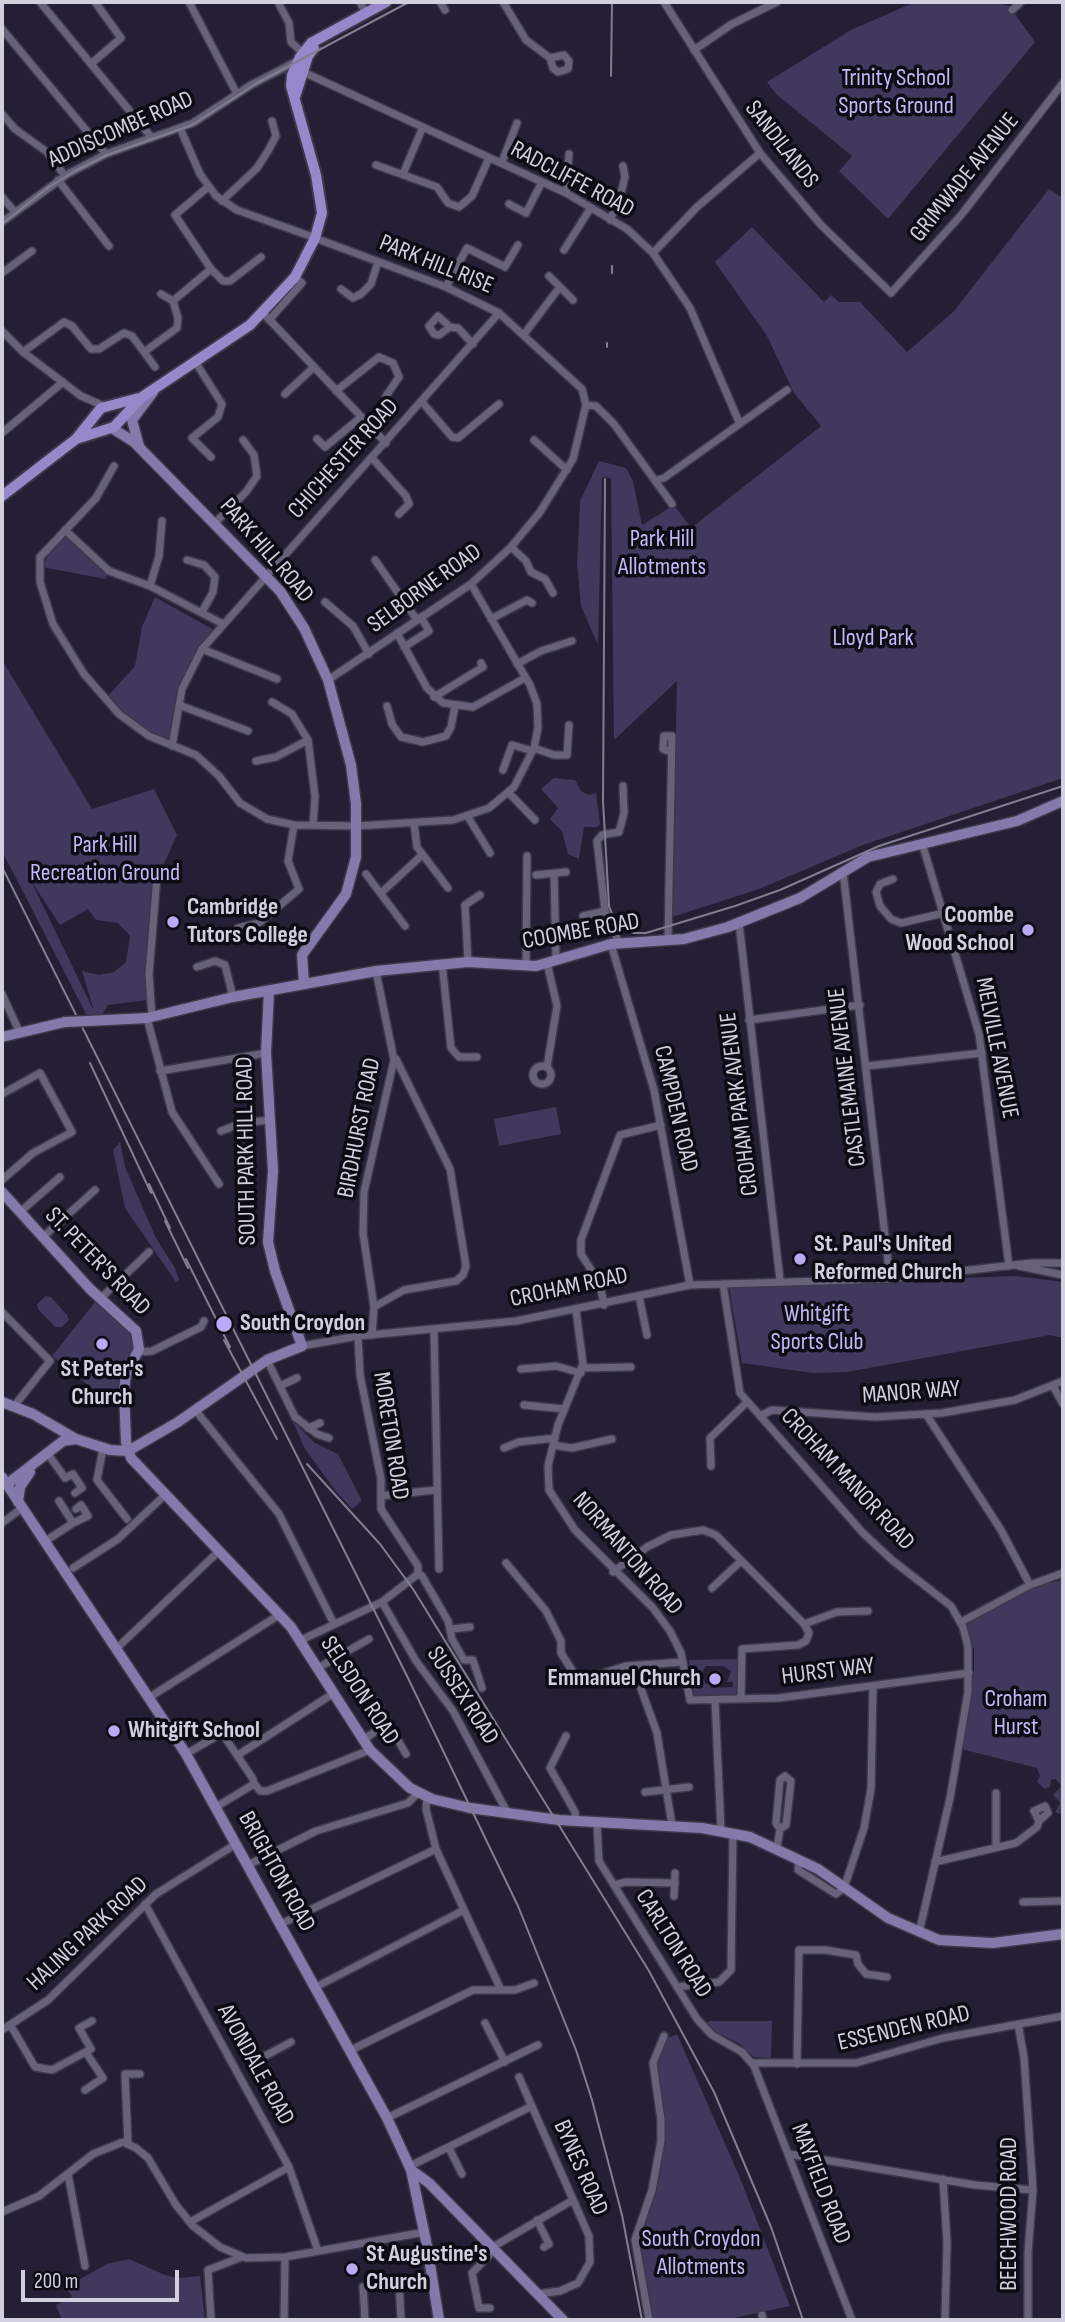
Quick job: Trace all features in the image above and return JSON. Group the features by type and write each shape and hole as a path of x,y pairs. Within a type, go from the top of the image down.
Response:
{"highway":[{"name":"ADDISCOMBE ROAD","path":"301,63 314,41 386,2"},
{"path":"76,439 112,425 142,397 266,317 295,276 322,213 290,84 301,63"},
{"path":"233,336 288,279 313,237"},
{"path":"2,496 76,439 108,406 142,397"},
{"path":"108,406 112,425"},
{"path":"96,416 112,425"},
{"path":"2,488 31,474"}],"main road":[{"path":"138,446 132,420 157,387"},
{"name":"PARK HILL ROAD","path":"112,425 138,446 267,576 304,628 328,680 351,765 356,826 355,864 350,884 332,915 302,955 304,983"},
{"name":"COOMBE ROAD","path":"2,1037 65,1022 149,1018 233,997 376,971 468,962 526,966 551,962 615,944 668,940 739,923 800,898 868,857 1017,821 1063,801"},
{"name":"SOUTH PARK HILL ROAD","path":"269,991 266,1053 273,1171 268,1242 275,1272 302,1346"},
{"name":"ST. PETER'S ROAD","path":"2,1192 100,1299 133,1327 138,1338 138,1352 124,1382 128,1451"},
{"name":"CROHAM ROAD","path":"128,1451 196,1411 267,1360 302,1346"},
{"path":"2,1402 49,1423 71,1440 128,1451"},
{"path":"4,1481 71,1440"},
{"name":"SELSDON ROAD","path":"128,1451 132,1460 301,1640 370,1750 391,1773 423,1795 457,1805 576,1821 672,1825 733,1833 777,1848 799,1859 888,1918 939,1940 978,1943 1063,1934"},
{"path":"20,1505 22,1485 36,1463"},
{"name":"BRIGHTON ROAD","path":"4,1481 186,1754 387,2118 410,2168 425,2232 439,2320"},
{"path":"410,2168 429,2183 563,2320"},
{"path":"413,2183 429,2183"}],"street":[{"path":"40,2 152,138"},
{"path":"92,63 121,38 95,2"},
{"path":"189,2 235,91"},
{"path":"278,2 289,23 291,42 301,63"},
{"path":"360,2 366,13"},
{"path":"436,2 445,10"},
{"path":"503,2 526,40 550,58"},
{"name":"SANDILANDS","path":"664,2 760,153 821,225 891,293"},
{"path":"694,50 732,24 777,2"},
{"path":"1012,10 1021,2"},
{"path":"2,29 106,154"},
{"name":"ADDISCOMBE ROAD","path":"2,222 62,178 106,154 180,128 203,117 235,91 301,63"},
{"name":"RADCLIFFE ROAD","path":"301,63 422,129 502,162 566,193 627,229 653,253 690,308 739,422"},
{"name":"GRIMWADE AVENUE","path":"891,293 962,215 1063,83"},
{"path":"2,114 15,129 47,152 109,246"},
{"path":"222,201 264,158 275,139 272,121"},
{"path":"502,162 517,122"},
{"name":"PARK HILL RISE","path":"180,128 208,187 222,201 446,287 499,313 525,333 582,389 586,405"},
{"path":"403,174 422,129"},
{"path":"653,253 723,182 760,153"},
{"path":"566,193 569,154"},
{"path":"376,165 437,187 449,203 459,207 472,196 489,158"},
{"path":"610,220 619,201 625,177 623,166"},
{"path":"509,204 526,213 542,182"},
{"path":"208,187 175,215 211,269 223,281 230,281 261,257"},
{"path":"3,198 15,212"},
{"path":"564,250 590,209"},
{"path":"446,287 467,248 505,267 518,245"},
{"path":"2,273 32,251"},
{"path":"341,289 353,298 361,293 371,284 378,262"},
{"path":"173,301 211,269"},
{"path":"549,276 573,300"},
{"path":"525,333 559,288"},
{"path":"144,352 177,328 178,318 173,301 161,294"},
{"name":"CHICHESTER ROAD","path":"172,746 179,705 190,668 202,649 499,313"},
{"path":"266,317 386,443"},
{"path":"23,352 64,322 72,326 90,349 99,349 124,332 132,336 155,366"},
{"path":"450,327 458,328 473,344"},
{"path":"2,331 23,352 81,396 96,416"},
{"path":"336,391 379,357 393,363 400,377 386,396"},
{"path":"196,363 222,404 218,416 192,438 211,457"},
{"path":"285,394 314,368"},
{"path":"2,433 63,382"},
{"path":"657,480 664,478 736,428 739,422 751,418 787,390"},
{"path":"81,396 108,406"},
{"path":"422,402 452,437 458,438 499,404"},
{"path":"586,405 596,406 604,412 657,480 671,504"},
{"name":"SELBORNE ROAD","path":"328,680 471,584 511,547 540,512 567,470 581,434 586,405"},
{"path":"317,439 325,447 361,417"},
{"path":"215,523 246,492 257,476 257,461 243,440"},
{"path":"534,440 567,470"},
{"path":"372,458 406,496 409,503 399,514"},
{"path":"114,466 96,498 45,549 39,565 49,617 84,674 126,720 208,764 248,810 267,819 294,825 414,823 468,817 489,808 509,793 520,779 534,749 538,711 533,692 471,584"},
{"path":"150,586 164,527"},
{"path":"65,530 109,571 150,586 223,624"},
{"path":"511,547 526,561 531,572 545,579 553,593"},
{"path":"191,559 204,565 215,577 214,592 202,612"},
{"path":"375,560 429,631 404,647"},
{"path":"491,620 527,600 532,603"},
{"path":"325,602 353,626 369,654"},
{"path":"397,634 434,697 455,706 473,707 525,678"},
{"path":"517,664 541,651 572,641"},
{"path":"202,649 277,678"},
{"path":"434,697 483,667 481,663"},
{"path":"272,702 292,714 308,740 315,796 313,825"},
{"path":"179,705 248,732"},
{"path":"387,706 392,724 401,737 423,742 446,736 451,727 455,706"},
{"path":"503,770 512,746 567,755 569,724"},
{"path":"668,940 671,752 663,749 664,736 672,736"},
{"path":"256,761 276,757 308,740"},
{"name":"CAMPDEN ROAD","path":"623,786 624,813 619,832 602,835 597,839 606,911 661,1125 690,1285"},
{"path":"509,793 535,820"},
{"path":"468,817 490,853"},
{"path":"414,823 415,844 447,888"},
{"path":"238,928 259,923 299,890 298,880 288,861 294,825"},
{"name":"MELVILLE AVENUE","path":"922,843 982,1053 1009,1266"},
{"path":"381,893 422,855"},
{"path":"526,966 527,856"},
{"name":"CASTLEMAINE AVENUE","path":"843,871 890,1279"},
{"path":"536,875 566,872"},
{"path":"547,1067 557,1006 551,962 554,873"},
{"path":"366,874 405,926"},
{"path":"157,876 149,979 149,1018 160,1071 174,1117 219,1184"},
{"path":"893,879 877,887 878,907 891,919 901,923 944,913"},
{"path":"468,962 465,905 480,895"},
{"path":"583,916 606,911"},
{"name":"CROHAM PARK AVENUE","path":"739,923 780,1280"},
{"path":"197,967 215,961 225,965 233,997"},
{"path":"442,963 451,1048 459,1057 477,1057"},
{"name":"BIRDHURST ROAD","path":"372,1335 374,1307 363,1233 363,1199 369,1164 392,1079 394,1055 376,971"},
{"path":"2,994 19,1031"},
{"path":"749,1020 860,1005"},
{"path":"160,1071 266,1053"},
{"path":"867,1066 982,1053"},
{"path":"374,1307 404,1290 456,1281 464,1273 466,1266 450,1169 394,1055"},
{"path":"2,1094 40,1073 72,1132 33,1153 2,1180"},
{"path":"221,1130 242,1123 271,1120"},
{"path":"242,1123 243,1138"},
{"path":"604,1304 600,1284 581,1254 581,1240 620,1135 661,1125"},
{"path":"20,1212 60,1177"},
{"path":"43,1237 95,1190"},
{"path":"100,1299 149,1252"},
{"name":"CROHAM ROAD","path":"302,1346 358,1336 434,1331 576,1310 690,1285 780,1280 890,1279 1049,1262 1063,1263"},
{"path":"1018,1266 1063,1275"},
{"name":"CROHAM MANOR ROAD","path":"723,1284 738,1388 747,1402 863,1533 892,1560 945,1601 961,1622 968,1647 969,1673 950,1798 919,1933"},
{"path":"639,1296 647,1335"},
{"name":"NORMANTON ROAD","path":"576,1310 583,1350 582,1371 564,1409 554,1442 548,1472 550,1493 575,1530 613,1572 660,1617 675,1640 683,1662 688,1699 692,1701"},
{"path":"2,1312 50,1361 14,1406"},
{"path":"138,1352 152,1351 201,1326 204,1321"},
{"path":"434,1331 435,1490 439,1569"},
{"name":"MORETON ROAD","path":"358,1336 360,1381 384,1516 418,1566 418,1574 429,1586 464,1660 473,1660 482,1688"},
{"path":"267,1360 295,1417 308,1428 329,1438"},
{"path":"521,1370 559,1366 582,1371 631,1367"},
{"path":"280,1386 297,1378"},
{"name":"MANOR WAY","path":"760,1416 772,1410 875,1418 926,1414 1006,1402 1063,1381"},
{"path":"1053,1386 1063,1404"},
{"path":"711,1466 710,1438 747,1402"},
{"path":"524,1405 564,1409"},
{"path":"196,1411 279,1514 334,1624"},
{"path":"926,1414 1001,1530 1030,1585"},
{"path":"308,1428 320,1423"},
{"path":"503,1448 532,1439 572,1448 612,1439"},
{"path":"103,1448 97,1480 127,1519"},
{"path":"48,1454 65,1478 73,1474 82,1488 75,1493"},
{"path":"381,1498 435,1490"},
{"path":"73,1567 118,1539 166,1495"},
{"path":"59,1501 73,1523"},
{"path":"2,1523 20,1505"},
{"path":"44,1542 88,1516 81,1505 76,1509"},
{"path":"613,1572 656,1542 691,1530 704,1530 716,1535 804,1624 809,1633 802,1643 742,1649 741,1699"},
{"path":"117,1648 219,1552"},
{"path":"712,1588 741,1561"},
{"path":"506,1563 547,1611 561,1641 561,1653 575,1677 584,1679 637,1665 683,1662"},
{"path":"961,1622 1030,1585 1063,1573"},
{"path":"301,1640 382,1602 418,1574"},
{"name":"SUSSEX ROAD","path":"382,1602 416,1661 453,1711 507,1812"},
{"path":"804,1624 837,1612 868,1611"},
{"path":"150,1697 279,1615"},
{"path":"451,1629 470,1627"},
{"path":"318,1668 369,1639"},
{"path":"637,1665 640,1686 657,1733 672,1825"},
{"name":"HURST WAY","path":"692,1701 779,1698 969,1673"},
{"path":"844,1888 864,1828 871,1789 873,1686"},
{"path":"369,1691 406,1754"},
{"path":"239,1755 334,1693"},
{"path":"715,1700 721,1830"},
{"path":"363,1740 388,1723"},
{"path":"186,1754 222,1733 239,1755 260,1791 267,1791 370,1750"},
{"path":"566,1736 550,1768 575,1812 576,1821"},
{"path":"777,1848 780,1829 776,1823 780,1780 785,1776 791,1779 789,1804 786,1825 780,1829"},
{"path":"216,1807 254,1783"},
{"path":"645,1791 689,1787"},
{"path":"996,1793 996,1846"},
{"path":"248,1865 316,1831 411,1802 423,1795 436,1849 502,1990"},
{"path":"778,1803 789,1804"},
{"path":"935,1862 1024,1838 1039,1821"},
{"name":"CARLTON ROAD","path":"597,1823 598,1858 677,1987 704,2027 739,2049 752,2063"},
{"path":"677,1987 719,1982 731,1969 733,1833"},
{"name":"HALING PARK ROAD","path":"2,2030 48,2000 145,1904 236,1843"},
{"path":"281,1924 436,1849"},
{"path":"674,1896 675,1873"},
{"path":"614,1885 624,1882 675,1883"},
{"path":"1023,1902 1063,1901"},
{"name":"AVONDALE ROAD","path":"145,1904 289,2167 317,2251"},
{"path":"316,1987 464,1910"},
{"path":"797,2064 799,1950 825,1950 839,1955 856,1951 862,1970 887,1977"},
{"path":"351,2050 473,1990 515,1990 534,1983"},
{"name":"ESSENDEN ROAD","path":"752,2063 856,2063 943,2038 1063,2016"},
{"path":"10,2026 35,2067 52,2070 87,2054 91,2049 79,2028 92,2021"},
{"path":"485,2023 505,2062"},
{"name":"BEECHWOOD ROAD","path":"1018,2024 1024,2057 1033,2190 1028,2252 1028,2320"},
{"path":"649,2320 635,2240 652,2190 661,2141 662,2120 653,2063 664,2036"},
{"path":"252,2063 291,2042"},
{"path":"387,2118 538,2045"},
{"path":"85,2090 103,2078 87,2054"},
{"name":"MAYFIELD ROAD","path":"752,2063 852,2320"},
{"path":"128,2144 125,2074 140,2074"},
{"name":"BYNES ROAD","path":"519,2077 589,2236 590,2262 578,2283 560,2291 536,2294"},
{"name":"BYNES ROAD","path":"410,2168 532,2106"},
{"path":"2,2212 39,2196 104,2148 128,2144 148,2158 190,2222 215,2244 242,2257 285,2257 425,2232"},
{"path":"449,2148 462,2174"},
{"path":"789,2154 943,2179 1033,2190"},
{"path":"190,2222 289,2167"},
{"path":"68,2174 85,2266"},
{"path":"943,2179 947,2242 945,2320"},
{"path":"490,2308 479,2308 471,2273 492,2249 573,2200"},
{"path":"537,2220 549,2244 544,2247"},
{"path":"211,2320 208,2270 242,2257"},
{"path":"284,2320 285,2257"},
{"path":"365,2320 363,2287 432,2276"},
{"path":"399,2281 401,2320"}],"green space":[{"name":"Trinity School Sports Ground","path":"915,2 994,2 1009,6 1035,42 888,219 839,171 852,156 776,94 767,82 851,30"},
{"name":"Lloyd Park","path":"1049,189 1061,197 1063,191 1063,778 863,845 759,889 672,917 677,681 614,740 611,478 602,477 598,645 581,606 577,564 580,501 599,461 626,468 633,481 642,525 674,505 691,528 821,426 794,393 767,336 715,262 752,227 824,302 831,295 839,302 860,302 907,352 954,311"},
{"path":"65,537 107,575 106,579 42,567 51,550"},
{"path":"155,597 214,630 197,649 177,690 171,742 139,725 107,697 135,666 142,627"},
{"name":"Park Hill Recreation Ground","path":"2,660 92,809 154,789 177,835 153,888 147,1000 108,1005 101,1016 87,1016 2,851","holes":["31,881 60,925 88,909 96,920 118,923 130,936 126,962 114,972 99,975 82,971 94,1011"]},
{"path":"554,778 575,780 581,791 589,795 596,793 600,824 597,827 584,827 579,859 568,854 562,831 550,819 558,808 541,789"},
{"path":"556,1107 561,1134 499,1146 494,1119"},
{"path":"120,1142 125,1167 156,1238 175,1268 179,1280 176,1282 125,1208 113,1150"},
{"name":"Whitgift Sports Club","path":"1015,1276 1063,1282 1063,1338 1050,1335 847,1372 813,1373 742,1363 729,1287"},
{"path":"46,1296 51,1297 67,1315 69,1320 62,1327 55,1327 38,1309 37,1304"},
{"path":"95,1302 124,1326 133,1339 133,1350 121,1371 119,1390 94,1390 52,1356"},
{"path":"292,1420 315,1443 338,1454 362,1501 352,1509 305,1449"},
{"name":"Croham Hurst","path":"1063,1580 1063,1812 1059,1814 1055,1812 1060,1803 1053,1795 1061,1786 1056,1779 1051,1780 1050,1787 1045,1789 1037,1782 1040,1776 1037,1768 961,1749 974,1671 974,1650 966,1623 1032,1586"},
{"path":"737,1659 737,1695 694,1696 689,1660","holes":["706,1666 723,1666 731,1671 727,1682 733,1682 733,1687 711,1688 702,1677"]},
{"path":"772,2021 771,2058 754,2057 740,2044 714,2031 706,2023"},
{"name":"South Croydon Allotments","path":"677,2034 740,2178 790,2306 724,2320 648,2320 632,2235 652,2179 660,2129 649,2066 658,2043"},
{"path":"129,2259 165,2275 179,2278 200,2276 205,2320 62,2320 56,2305 72,2297 66,2287 107,2264"}],"tram line":[{"path":"2,224 49,187 75,171 107,155 192,125 257,83 409,2"},
{"path":"611,76 612,2"},
{"path":"612,266 612,273"},
{"path":"605,479 603,801 609,906 614,919 622,928 634,933 646,933 735,906 780,890 879,846 1063,786"}],"railway":[{"path":"2,867 407,1676 518,1906 576,2050 592,2100 622,2215 642,2320"},
{"path":"90,1063 151,1193"},
{"path":"149,1184 170,1228"},
{"path":"165,1221 188,1268"},
{"path":"186,1259 230,1347"},
{"path":"224,1340 277,1439"},
{"path":"307,1464 380,1544 413,1589 649,1971 714,2092 771,2227 803,2320"}],"place":[{"name":"Cambridge Tutors College","path":"173,922"},
{"name":"Coombe Wood School","path":"1028,930"},
{"name":"St. Paul's United Reformed Church","path":"800,1259"},
{"name":"South Croydon","path":"224,1324"},
{"name":"St Peter's Church","path":"102,1344"},
{"name":"Emmanuel Church","path":"715,1679"},
{"name":"Whitgift School","path":"114,1731"},
{"name":"St Augustine's Church","path":"352,2269"}],"park label":[{"name":"Park Hill Allotments","path":"662,554"}]}
